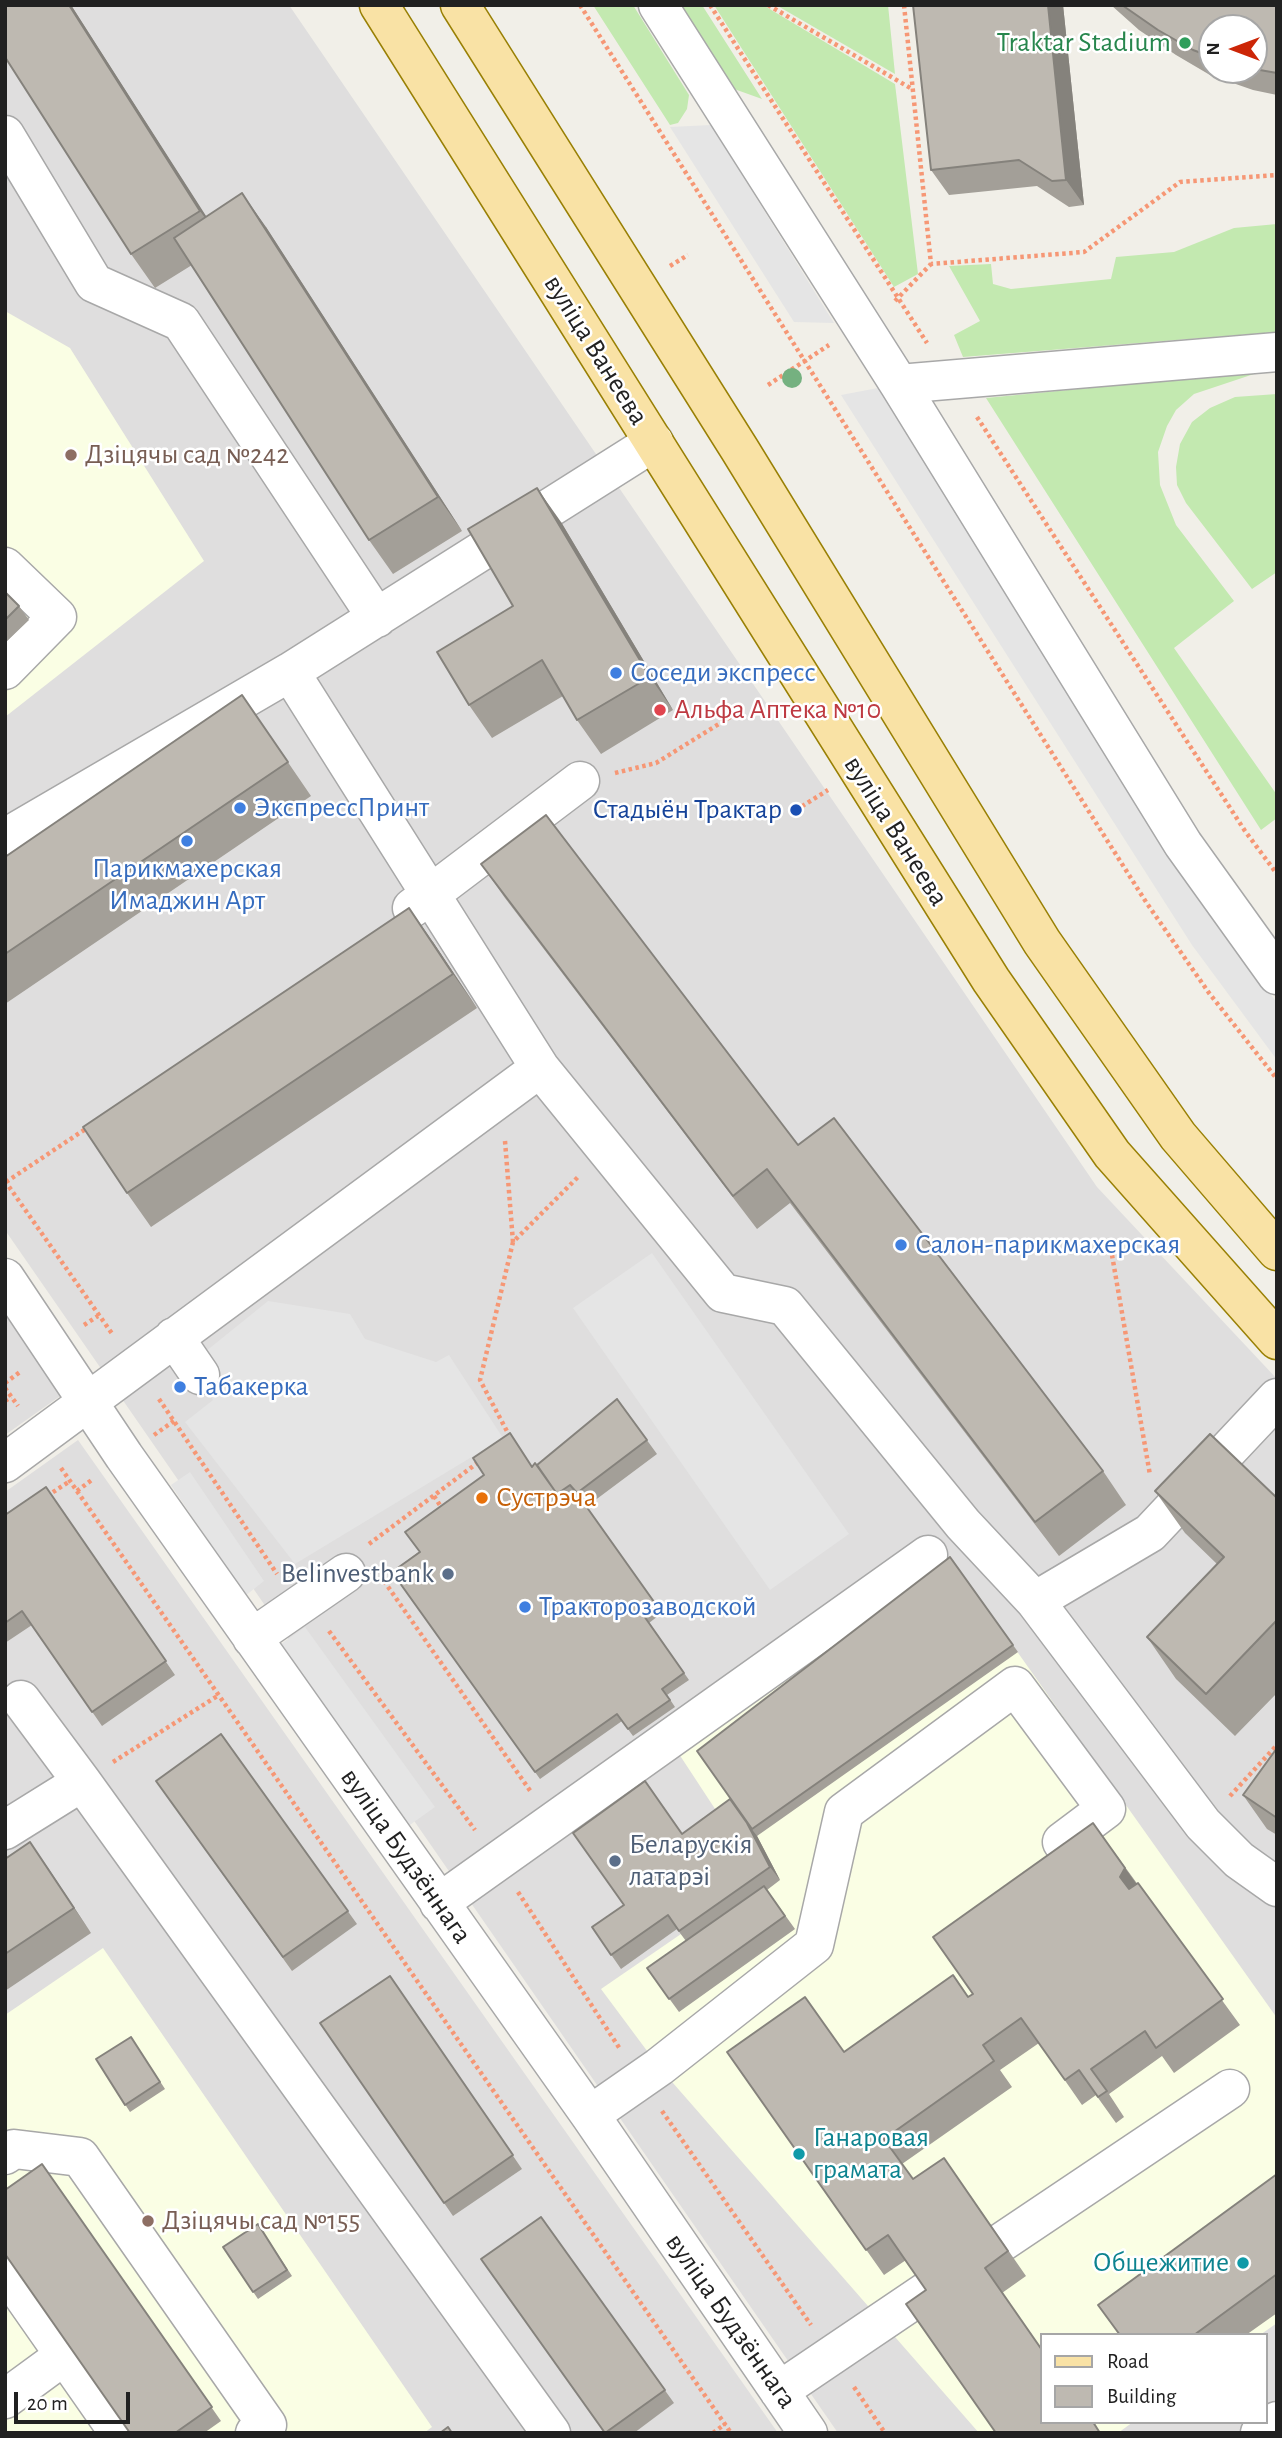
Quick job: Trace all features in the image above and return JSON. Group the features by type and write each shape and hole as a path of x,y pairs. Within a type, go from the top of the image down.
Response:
{"main road":[{"name":"вуліца Ванеева","path":"379,5 991,980 1112,1154 1277,1340"},
{"path":"460,5 733,439 1042,942 1178,1136 1277,1251"}],"street":[{"path":"658,5 899,384 1183,844 1277,975"},
{"path":"5,135 94,283 181,322 377,618"},
{"path":"899,384 1277,352"},
{"path":"5,838 290,672 654,442"},
{"path":"5,567 57,617 5,670"},
{"path":"290,672 540,1068 723,1293 785,1306 963,1524 1035,1601 1202,1824 1239,1860 1277,1887"},
{"path":"385,926 431,895 580,781"},
{"path":"5,1463 540,1068"},
{"name":"вуліца Будзённага","path":"5,1278 252,1639 590,2115 808,2433"},
{"path":"174,1337 200,1375"},
{"path":"1035,1601 1150,1533 1277,1398"},
{"path":"439,1903 499,1863 928,1555"},
{"path":"252,1639 361,1564"},
{"path":"590,2115 640,2080 814,1945 844,1812 1015,1686 1106,1809 1062,1842"},
{"path":"21,1700 551,2433"},
{"path":"5,1830 82,1782"},
{"path":"1002,2242 1230,2089"},
{"path":"5,2155 15,2149 80,2157 267,2425 255,2433"},
{"path":"5,2270 119,2433"},
{"path":"779,2391 928,2291"},
{"path":"5,2399 65,2356"},
{"path":"1260,2433 1277,2421"}],"path":[{"path":"580,5 1146,902 1209,993 1277,1079"},
{"path":"710,5 897,300 1022,482 1245,831 1277,874"},
{"path":"768,5 912,89"},
{"path":"904,5 931,264 1084,252 1180,183 1277,175"},
{"path":"580,781 656,763 736,714"},
{"path":"500,1446 511,1438 480,1380 513,1242 501,1096"},
{"path":"91,1125 6,1181 98,1316 136,1365 290,1593 306,1601 499,1863 640,2080 885,2433"},
{"path":"513,1242 606,1149"},
{"path":"1112,1255 1158,1523"},
{"path":"5,1388 731,2433"},
{"path":"5,1401 11,1396"},
{"path":"489,1455 433,1496 361,1564 531,1791 542,1791"},
{"path":"37,1503 69,1481"},
{"path":"433,1496 446,1513"},
{"path":"82,1782 219,1695"},
{"path":"1202,1824 1277,1745"},
{"path":"713,2433 725,2424"}],"shaded area":[{"path":"5,5 289,5 1097,1187 1277,1379 1277,2433 838,2433 5,1230"},
{"path":"711,125 834,323 794,322 670,127"},
{"name":"Дзіцячы сад №242","path":"5,311 70,348 204,561 5,717"},
{"path":"878,388 1211,912 1277,1003 1277,1060 1192,945 841,395"},
{"path":"652,1253 849,1534 770,1590 573,1308"},
{"path":"268,1301 350,1314 365,1339 436,1362 449,1355 503,1438 295,1564 185,1422 213,1400 190,1364"},
{"path":"5,1310 63,1394 5,1435"},
{"path":"78,1440 778,2433 5,2433 5,1492"},
{"path":"190,1472 264,1581 245,1596 171,1485"},
{"path":"955,1564 1277,2018 1277,2323 1263,2333 1040,2333 1040,2424 1130,2424 1118,2433 979,2433 659,2067 601,1989 761,1879 679,1754"},
{"path":"305,1627 435,1807 407,1827 281,1644"},
{"name":"Дзіцячы сад №155","path":"103,1948 432,2427 424,2433 5,2433 5,2015"}],"green space":[{"path":"593,5 633,5 689,95 687,109 678,123 670,125"},
{"path":"671,5 702,5 762,99 723,85"},
{"path":"714,5 763,5 895,84 918,274 894,287"},
{"path":"776,5 888,5 895,74"},
{"path":"1277,224 1277,332 963,357 954,335 980,321 949,266 991,264 993,284 1011,289 1111,279 1116,257 1174,252 1234,228"},
{"path":"1263,371 1194,394 1176,410 1158,452 1160,485 1176,525 1234,601 1174,648 1277,795 1277,818 1261,830 986,398"},
{"path":"1277,394 1277,572 1252,589 1186,503 1177,485 1176,467 1180,444 1192,422 1210,408 1235,397"}],"building":[{"path":"5,5 69,5 200,211 131,254 5,57"},
{"path":"913,5 1048,5 1066,180 1052,181 1019,160 931,170"},
{"path":"1122,5 1277,5 1277,73 1268,71 1268,14 1198,14 1198,52 1158,30"},
{"path":"242,193 438,497 369,540 174,238"},
{"path":"537,488 650,677 577,720 542,660 469,705 437,652 513,606 468,529"},
{"path":"5,592 19,606 5,620"},
{"path":"242,695 288,762 5,954 5,857"},
{"path":"546,815 798,1145 834,1118 1103,1471 1035,1522 767,1169 733,1196 481,864"},
{"path":"409,908 453,974 127,1193 83,1127"},
{"path":"617,1399 647,1440 577,1493 570,1485 557,1494 537,1465"},
{"path":"510,1433 532,1467 535,1463 562,1501 575,1491 581,1499 657,1606 644,1616 684,1673 662,1689 670,1700 628,1729 617,1714 535,1772 392,1572 420,1552 405,1532 484,1475 473,1458"},
{"path":"1210,1434 1277,1498 1277,1620 1206,1694 1147,1637 1224,1557 1155,1491"},
{"path":"46,1487 166,1661 92,1712 22,1611 5,1623 5,1515"},
{"path":"950,1557 1013,1645 752,1829 697,1751"},
{"path":"221,1734 348,1911 283,1957 156,1781"},
{"path":"1277,1748 1277,1818 1243,1795"},
{"path":"645,1781 682,1834 730,1799 747,1823 770,1867 679,1931 668,1915 611,1955 592,1927 624,1905 573,1833"},
{"path":"1093,1823 1125,1868 1120,1877 1129,1889 1138,1883 1223,1999 1156,2048 1145,2031 1091,2069 1107,2091 1098,2097 1079,2070 1065,2080 1021,2018 983,2045 994,2061 884,2139 913,2179 944,2158 1008,2251 985,2268 1040,2347 1040,2424 1094,2424 1100,2433 996,2433 906,2304 926,2290 888,2235 866,2250 727,2052 805,1997 844,2052 953,1975 968,1997 973,1994 933,1937"},
{"path":"30,1842 74,1908 5,1954 5,1859"},
{"path":"764,1886 785,1916 669,1999 647,1968"},
{"path":"390,1976 513,2155 444,2203 320,2023"},
{"path":"131,2037 160,2082 125,2105 96,2059"},
{"path":"42,2164 212,2407 175,2433 130,2433 5,2254 5,2190"},
{"path":"1277,2174 1277,2274 1197,2333 1119,2333 1098,2305"},
{"path":"541,2217 665,2390 605,2433 481,2259"},
{"path":"258,2224 287,2270 253,2292 223,2247"},
{"path":"448,2427 452,2433 440,2433"}],"place":[{"name":"Traktar Stadium","path":"1185,43"},
{"name":"Дзіцячы сад №242","path":"71,455"},
{"name":"Соседи экспресс","path":"616,673"},
{"name":"Альфа Аптека №10","path":"660,710"},
{"name":"ЭкспрессПринт","path":"240,808"},
{"name":"Стадыён Трактар","path":"796,810"},
{"name":"Парикмахерская Имаджин Арт","path":"187,841"},
{"name":"Салон-парикмахерская","path":"901,1245"},
{"name":"Табакерка","path":"180,1387"},
{"name":"Сустрэча","path":"482,1498"},
{"name":"Belinvestbank","path":"448,1574"},
{"name":"Тракторозаводской","path":"525,1607"},
{"name":"Беларускія латарэі","path":"615,1861"},
{"name":"Ганаровая грамата","path":"799,2154"},
{"name":"Дзіцячы сад №155","path":"148,2221"},
{"name":"Общежитие","path":"1243,2263"}]}
